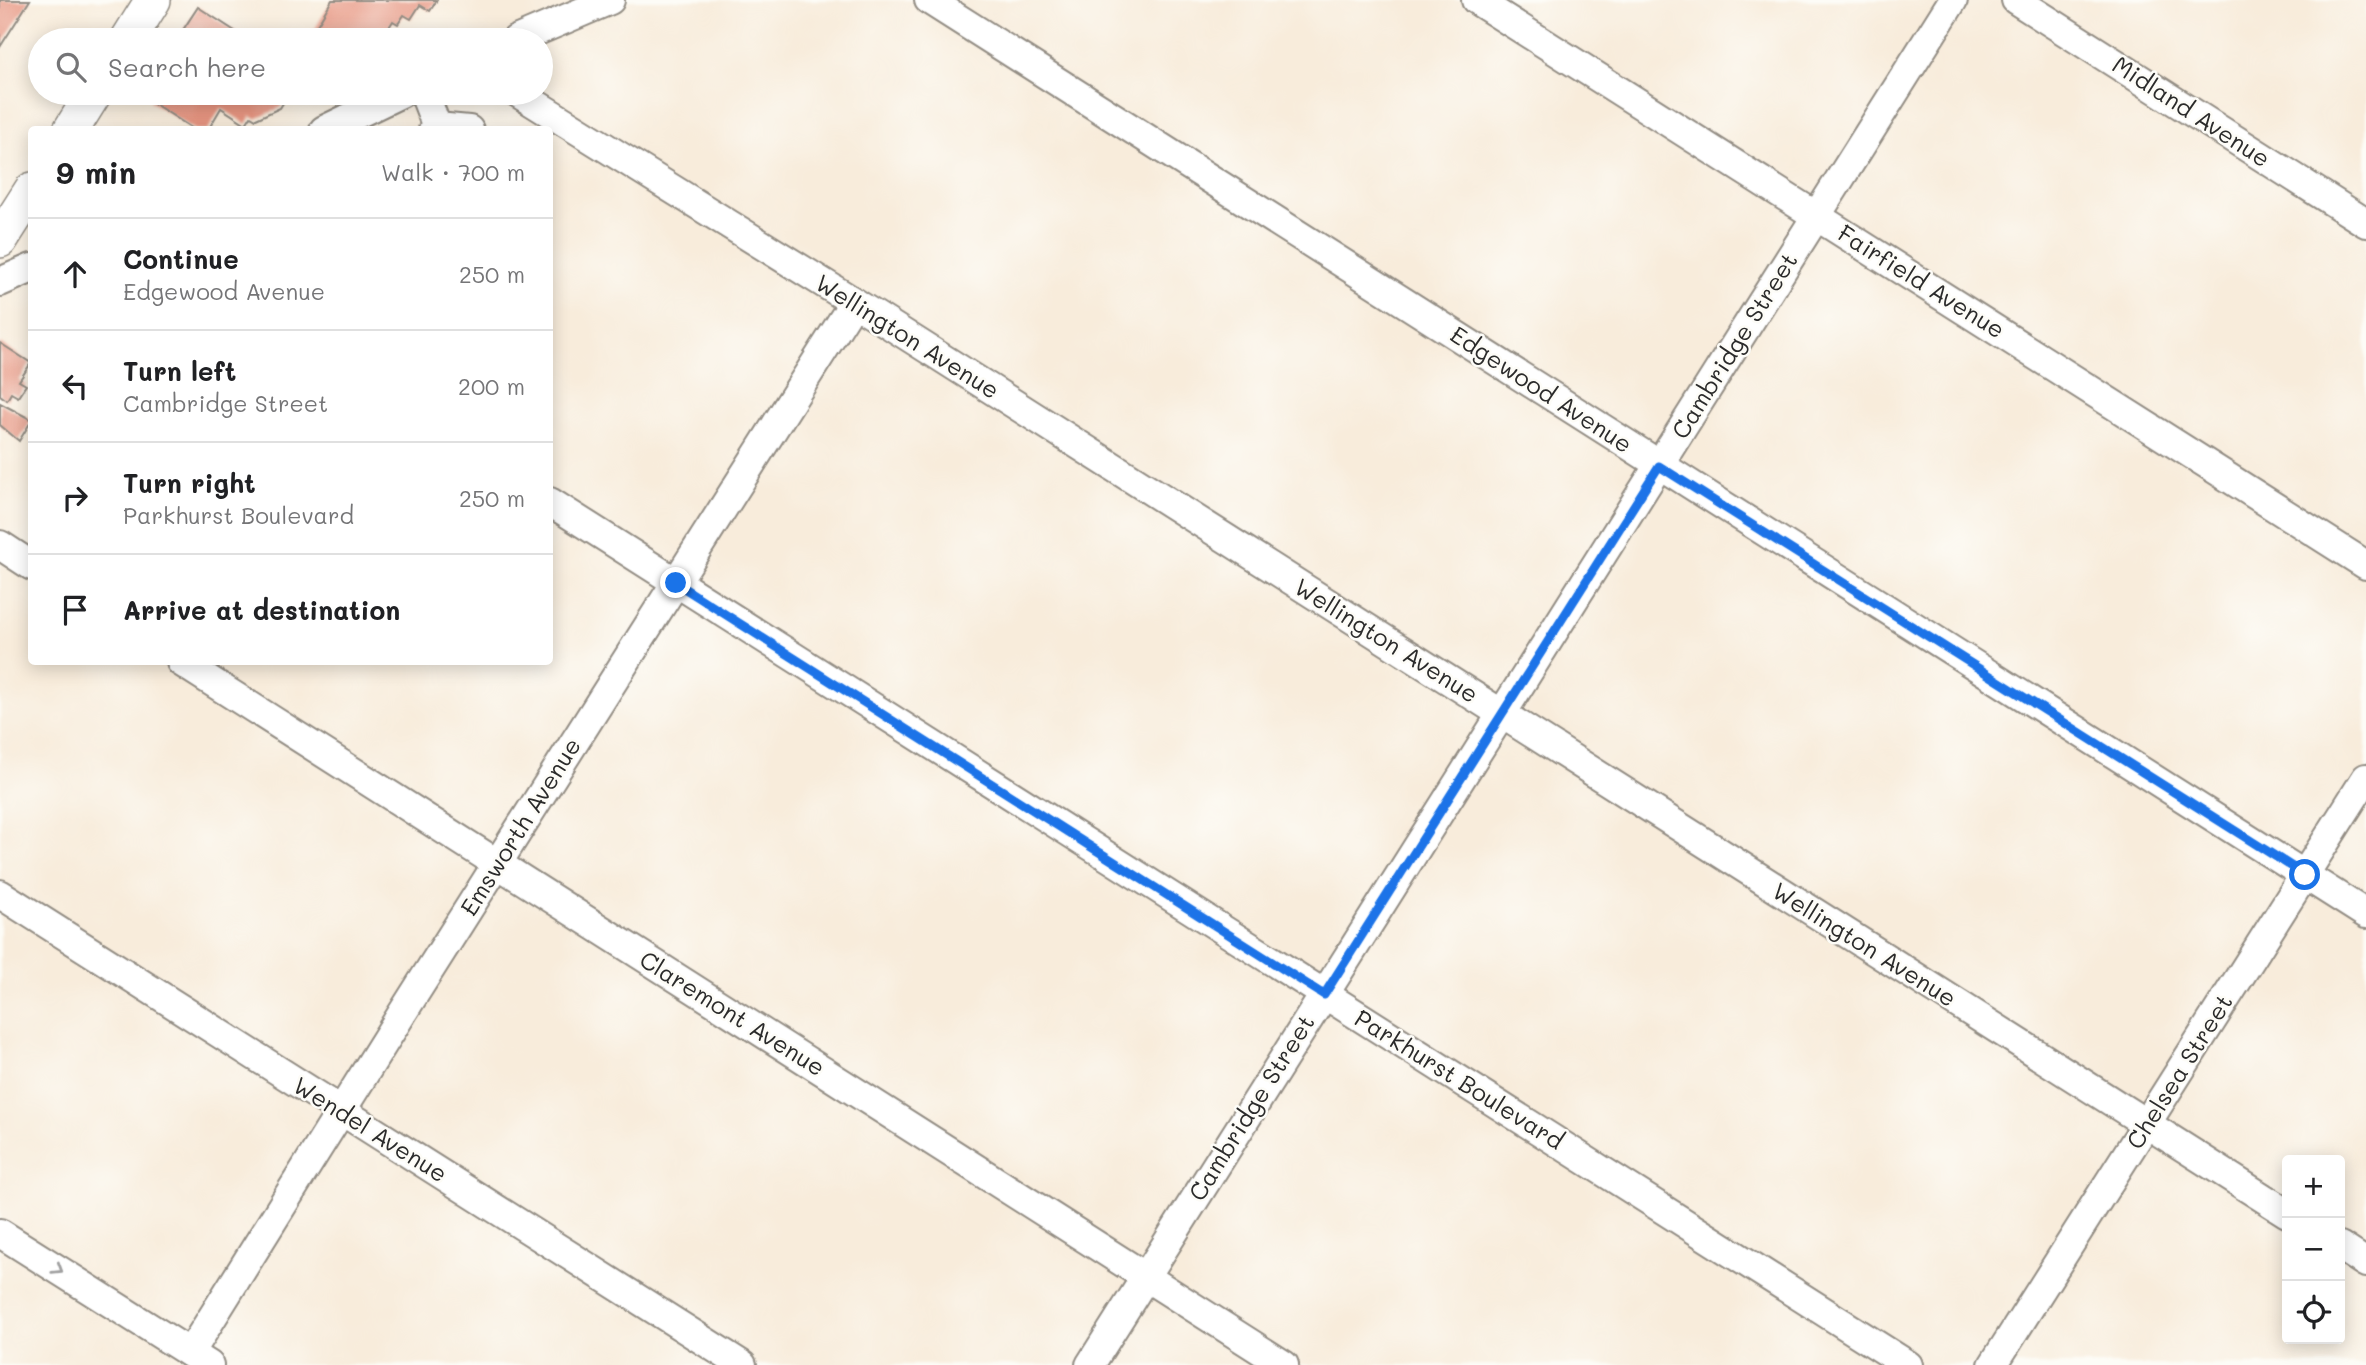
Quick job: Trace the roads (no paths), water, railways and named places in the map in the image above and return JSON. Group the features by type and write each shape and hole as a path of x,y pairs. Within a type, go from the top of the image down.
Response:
{"main road":[{"path":"136,28 153,0"},
{"path":"73,126 87,105"},
{"path":"0,240 28,196"}],"street":[{"path":"544,28 610,0"},
{"name":"Edgewood Avenue","path":"929,0 2366,914"},
{"name":"Fairfield Avenue","path":"1476,0 2366,565"},
{"name":"Cambridge Street","path":"1090,1365 1953,0"},
{"name":"Midland Avenue","path":"2016,0 2366,223"},
{"path":"332,126 376,105"},
{"path":"428,105 434,126"},
{"name":"Wellington Avenue","path":"528,105 541,120"},
{"name":"Wellington Avenue","path":"553,127 854,302 2282,1210"},
{"path":"0,282 28,270"},
{"name":"Emsworth Avenue","path":"199,1359 341,1112 854,302"},
{"name":"Parkhurst Boulevard","path":"553,504 1908,1365"},
{"path":"0,545 28,563"},
{"name":"Claremont Avenue","path":"186,665 1284,1365"},
{"name":"Chelsea Street","path":"1993,1365 2366,778"},
{"name":"Wendel Avenue","path":"0,894 742,1365"},
{"path":"0,1233 199,1359"},
{"path":"2345,1249 2366,1263"}]}
